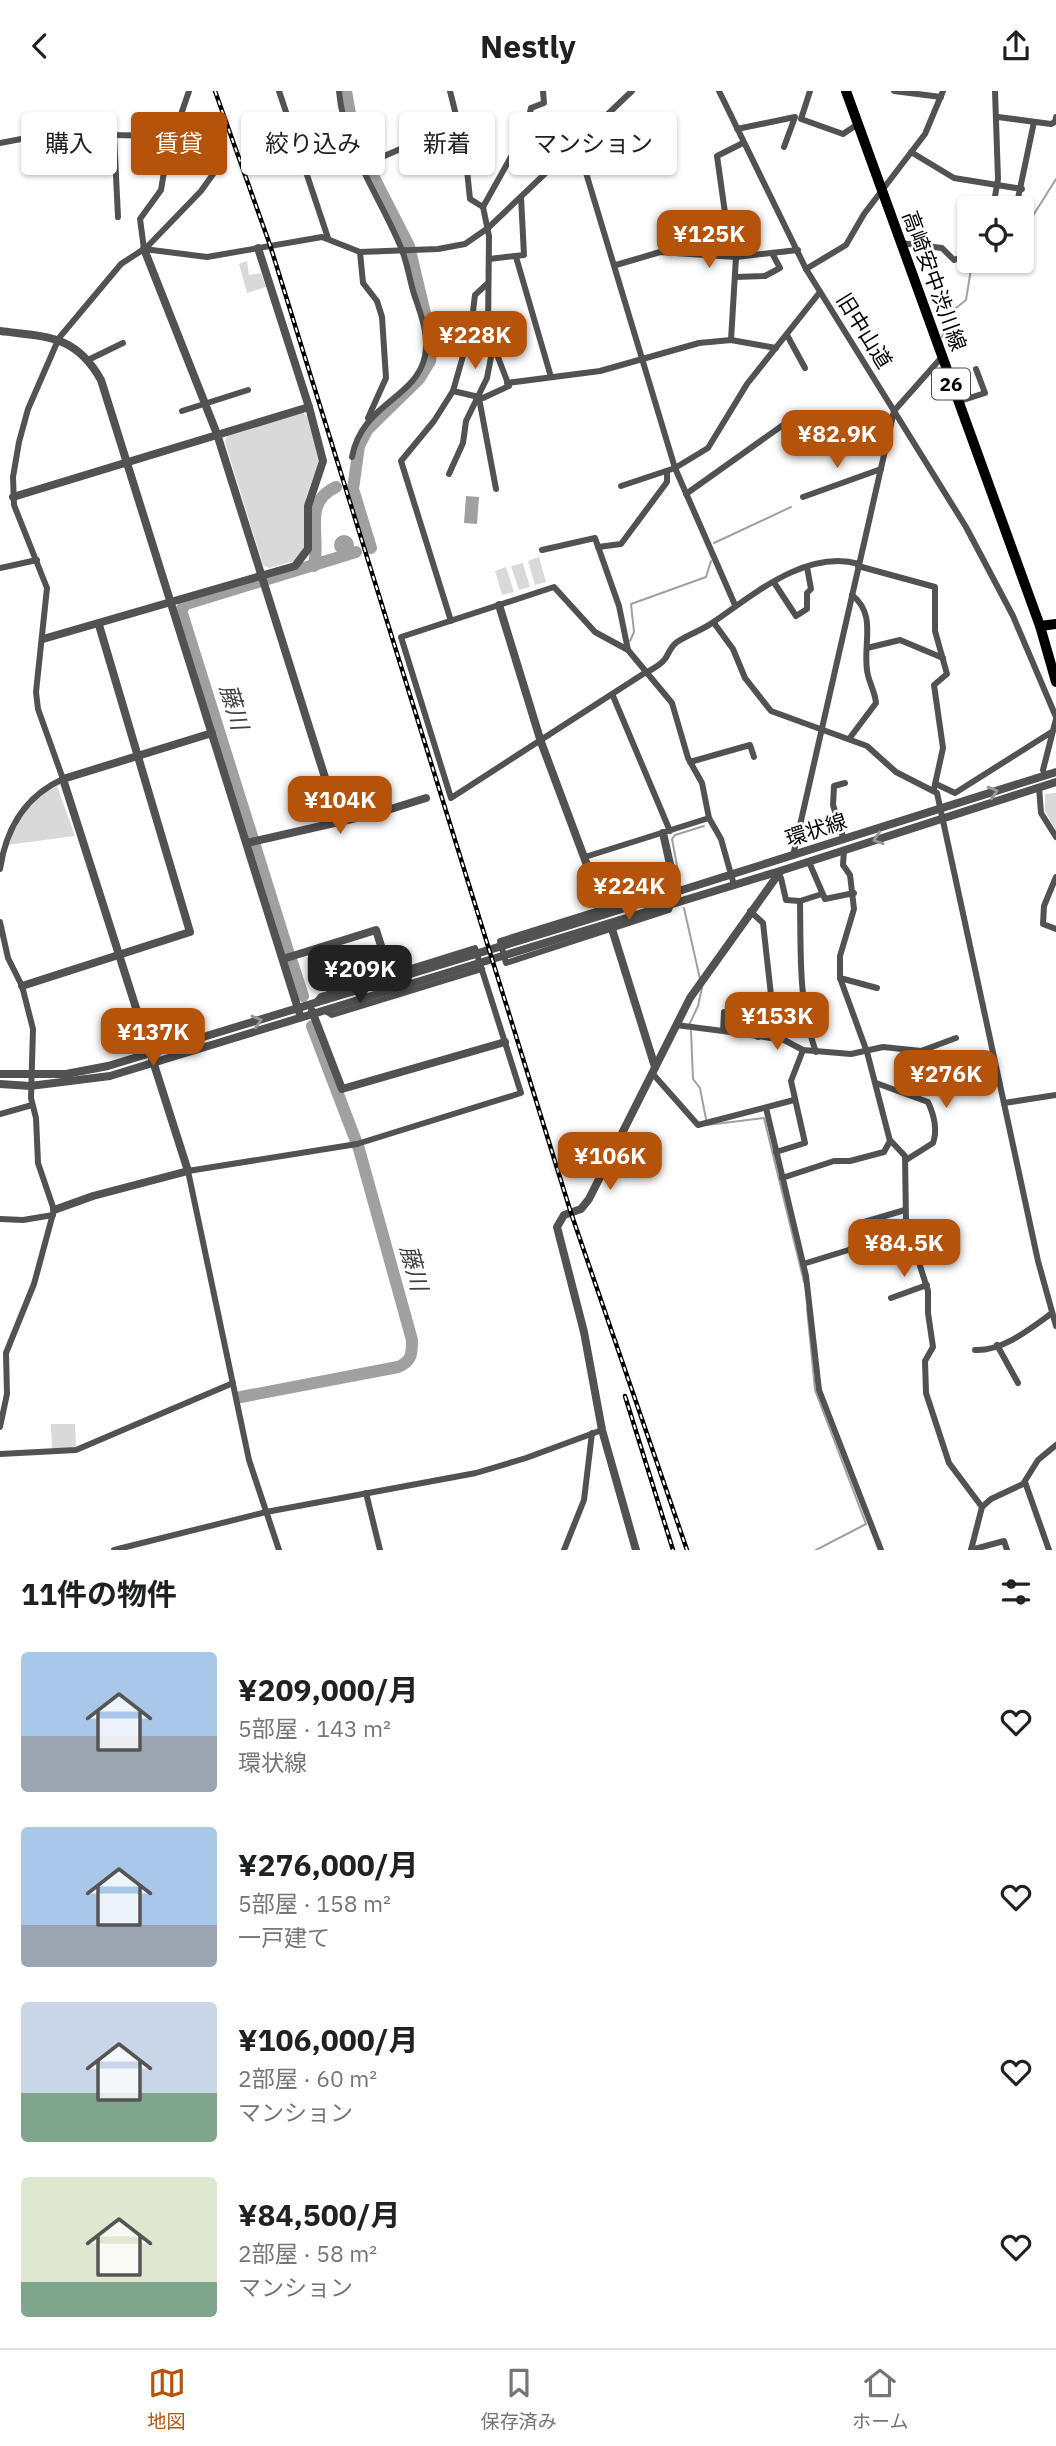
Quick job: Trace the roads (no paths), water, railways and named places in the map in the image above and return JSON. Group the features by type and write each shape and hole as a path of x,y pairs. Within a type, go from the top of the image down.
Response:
{"main road":[{"name":"高崎安中渋川線","path":"846,91 1040,626 1055,679"},
{"path":"1040,626 1056,624"}],"street":[{"path":"182,112 189,91"},
{"path":"279,91 328,238"},
{"path":"339,91 344,122 354,153 404,251 424,323 425,354 422,366 412,382 365,422"},
{"path":"450,91 456,112"},
{"path":"453,391 479,398 509,386 493,351 488,331 488,228 483,207 526,130 531,108 544,103 543,91"},
{"path":"610,112 632,91"},
{"name":"旧中山道","path":"719,91 806,269 966,527 1013,616 1056,718"},
{"path":"810,91 801,119 843,134 858,124"},
{"path":"806,269 839,252 925,134 942,94 894,91"},
{"path":"995,91 998,117 995,196"},
{"path":"737,129 795,117 785,147"},
{"path":"998,117 1051,124 1056,117"},
{"path":"1020,196 1034,122"},
{"path":"0,143 21,139"},
{"path":"732,340 736,257 729,235 717,156 743,143"},
{"path":"911,152 954,178 1022,189"},
{"path":"116,175 118,217"},
{"path":"164,175 161,190 140,219 144,249 217,434 339,822"},
{"path":"212,175 201,191 144,249 121,264 59,338 28,409 13,477 13,498 47,588 43,639 36,678 38,709 152,1053 188,1171 249,1459 279,1550"},
{"path":"467,175 470,199 483,207"},
{"path":"144,249 207,257 328,238 360,252 459,246 488,228 544,175"},
{"path":"587,175 676,468 736,604"},
{"path":"489,259 524,255 521,197"},
{"path":"900,243 942,248 954,260 957,259"},
{"path":"43,639 99,625 295,566 308,549 308,506 323,461 309,407 258,248"},
{"path":"615,265 660,252 736,257 798,250"},
{"path":"352,457 359,432 386,378 382,317 377,301 363,283 360,252"},
{"path":"735,277 765,276 780,268 772,253"},
{"path":"516,257 551,377"},
{"path":"451,621 401,461 434,421 453,391 471,328 475,295 487,284"},
{"path":"621,486 676,468 708,448 747,384 820,292"},
{"path":"0,331 59,338 88,361 105,389 301,1018"},
{"path":"787,335 805,368"},
{"path":"507,383 600,371 699,343 732,340 776,348"},
{"path":"88,361 123,343"},
{"path":"449,474 463,443 466,421 479,398 493,351"},
{"path":"636,1550 602,1430 584,1332 557,1227 564,1215 580,1209 589,1199 611,1162 676,1025 710,966 793,856 894,411 942,358"},
{"path":"957,402 985,393 976,369"},
{"path":"182,411 248,390"},
{"path":"479,398 496,489"},
{"path":"13,498 309,407"},
{"path":"686,494 783,425 798,449 810,451"},
{"path":"803,497 881,469"},
{"path":"598,547 621,544 667,482 667,471"},
{"path":"542,550 595,538 619,606 628,650"},
{"path":"0,568 37,560"},
{"path":"734,885 721,839 709,818 702,783 690,762 673,703 648,671 628,650 595,632 554,587 401,637 451,798 541,742 648,671 663,662 677,642 714,623 736,604 807,567 834,560 935,587 935,631 947,674 934,685 943,748 935,786 1056,1326"},
{"path":"775,584 796,616 807,609 807,593 810,589 807,567"},
{"path":"849,739 876,703 867,671 868,623 863,604 852,595"},
{"path":"499,605 541,742 603,908"},
{"path":"714,623 733,649 745,678 769,708 821,731 867,746 895,772 955,793 1050,733"},
{"path":"22,986 190,932 99,625"},
{"path":"867,648 900,640 943,658"},
{"path":"1041,681 1055,679"},
{"path":"613,695 666,832 673,898 669,910 506,963 500,941 663,890 673,898"},
{"path":"1045,775 1050,733 1056,718"},
{"path":"0,869 4,840 23,811 48,786 212,733"},
{"path":"690,762 750,745 754,757"},
{"name":"環状線","path":"389,986 673,898 778,874 1056,772"},
{"name":"環状線","path":"673,898 731,874 942,812 1056,782"},
{"path":"844,840 833,805 833,791 834,786 845,783"},
{"path":"1039,787 1041,813 1056,837"},
{"path":"247,843 426,798"},
{"path":"585,857 709,818"},
{"path":"844,851 844,865 850,875 854,893 851,926 840,956 840,978 867,1052 890,1140 906,1160 906,1222 927,1285 933,1347 925,1361 926,1394 949,1463 982,1507"},
{"path":"809,862 822,894 830,900 854,893"},
{"path":"778,874 786,900 800,901 822,894"},
{"path":"1056,877 1041,917 1043,924 1056,929"},
{"path":"800,901 804,1020 816,1052"},
{"path":"750,911 763,923 772,1004 758,1005 758,1037"},
{"path":"0,922 8,958 22,986 33,1029 30,1086 36,1118 38,1163 53,1213 34,1284 3,1353 7,1394 0,1427"},
{"path":"612,929 653,1070 698,1125 794,1100"},
{"path":"283,959 376,930 389,986"},
{"path":"0,1219 23,1220 53,1213 93,1196 188,1171 357,1144 521,1093 475,948 389,986 324,1010 313,1007"},
{"path":"0,1075 30,1076 90,1070 298,1008 313,1007 389,986 482,969"},
{"path":"840,978 877,988"},
{"path":"313,1007 342,1089 505,1042"},
{"path":"0,1084 30,1086 110,1076 301,1018 313,1007"},
{"path":"723,1031 724,1012"},
{"path":"676,1025 784,1039 803,1050 816,1052 867,1052 883,1047 921,1051 956,1038"},
{"path":"776,1152 805,1143 792,1081 803,1050"},
{"path":"876,1083 928,1102 932,1109 936,1131 933,1143 906,1160"},
{"path":"1004,1103 1056,1095"},
{"path":"0,1114 32,1105"},
{"path":"766,1108 803,1264 819,1390 881,1550"},
{"path":"782,1178 834,1161 850,1161 884,1152 890,1140"},
{"path":"803,1264 868,1244 864,1222 905,1210"},
{"path":"891,1298 927,1285"},
{"path":"975,1350 986,1351 1020,1337 1052,1313"},
{"path":"997,1345 1018,1383"},
{"path":"0,1454 76,1450 233,1383"},
{"path":"114,1550 265,1512 476,1473 602,1430"},
{"path":"564,1550 584,1500 592,1433"},
{"path":"1007,1550 1004,1541 971,1550 982,1507 1025,1482 1038,1460 1056,1445"},
{"path":"1025,1482 1049,1550"},
{"path":"366,1493 380,1550"}],"waterway":[{"name":"藤川","path":"346,91 352,125 363,156 409,246 432,343 430,361 419,379 367,430 359,446 353,489 371,548"},
{"path":"1034,214 1056,179"},
{"path":"942,337 951,312 966,300 970,273"},
{"name":"藤川","path":"314,566 316,511 319,502 336,487"},
{"path":"714,543 791,507"},
{"name":"藤川","path":"288,951 181,610 186,604 356,552"},
{"path":"630,641 634,632 631,604 706,577 711,561"},
{"path":"680,882 672,839 675,835 704,826"},
{"path":"684,908 700,979"},
{"name":"藤川","path":"292,962 303,996"},
{"path":"689,1025 698,1006 702,988"},
{"name":"藤川","path":"241,1397 398,1367 409,1360 411,1353 412,1340 359,1149 312,1026"},
{"path":"691,1031 693,1079 700,1088 706,1119"},
{"path":"707,1125 764,1118 804,1282"},
{"path":"807,1308 815,1390 866,1524 816,1550"}],"railway":[{"path":"215,91 270,245 571,1213 687,1550"},
{"path":"625,1396 673,1550"}]}
